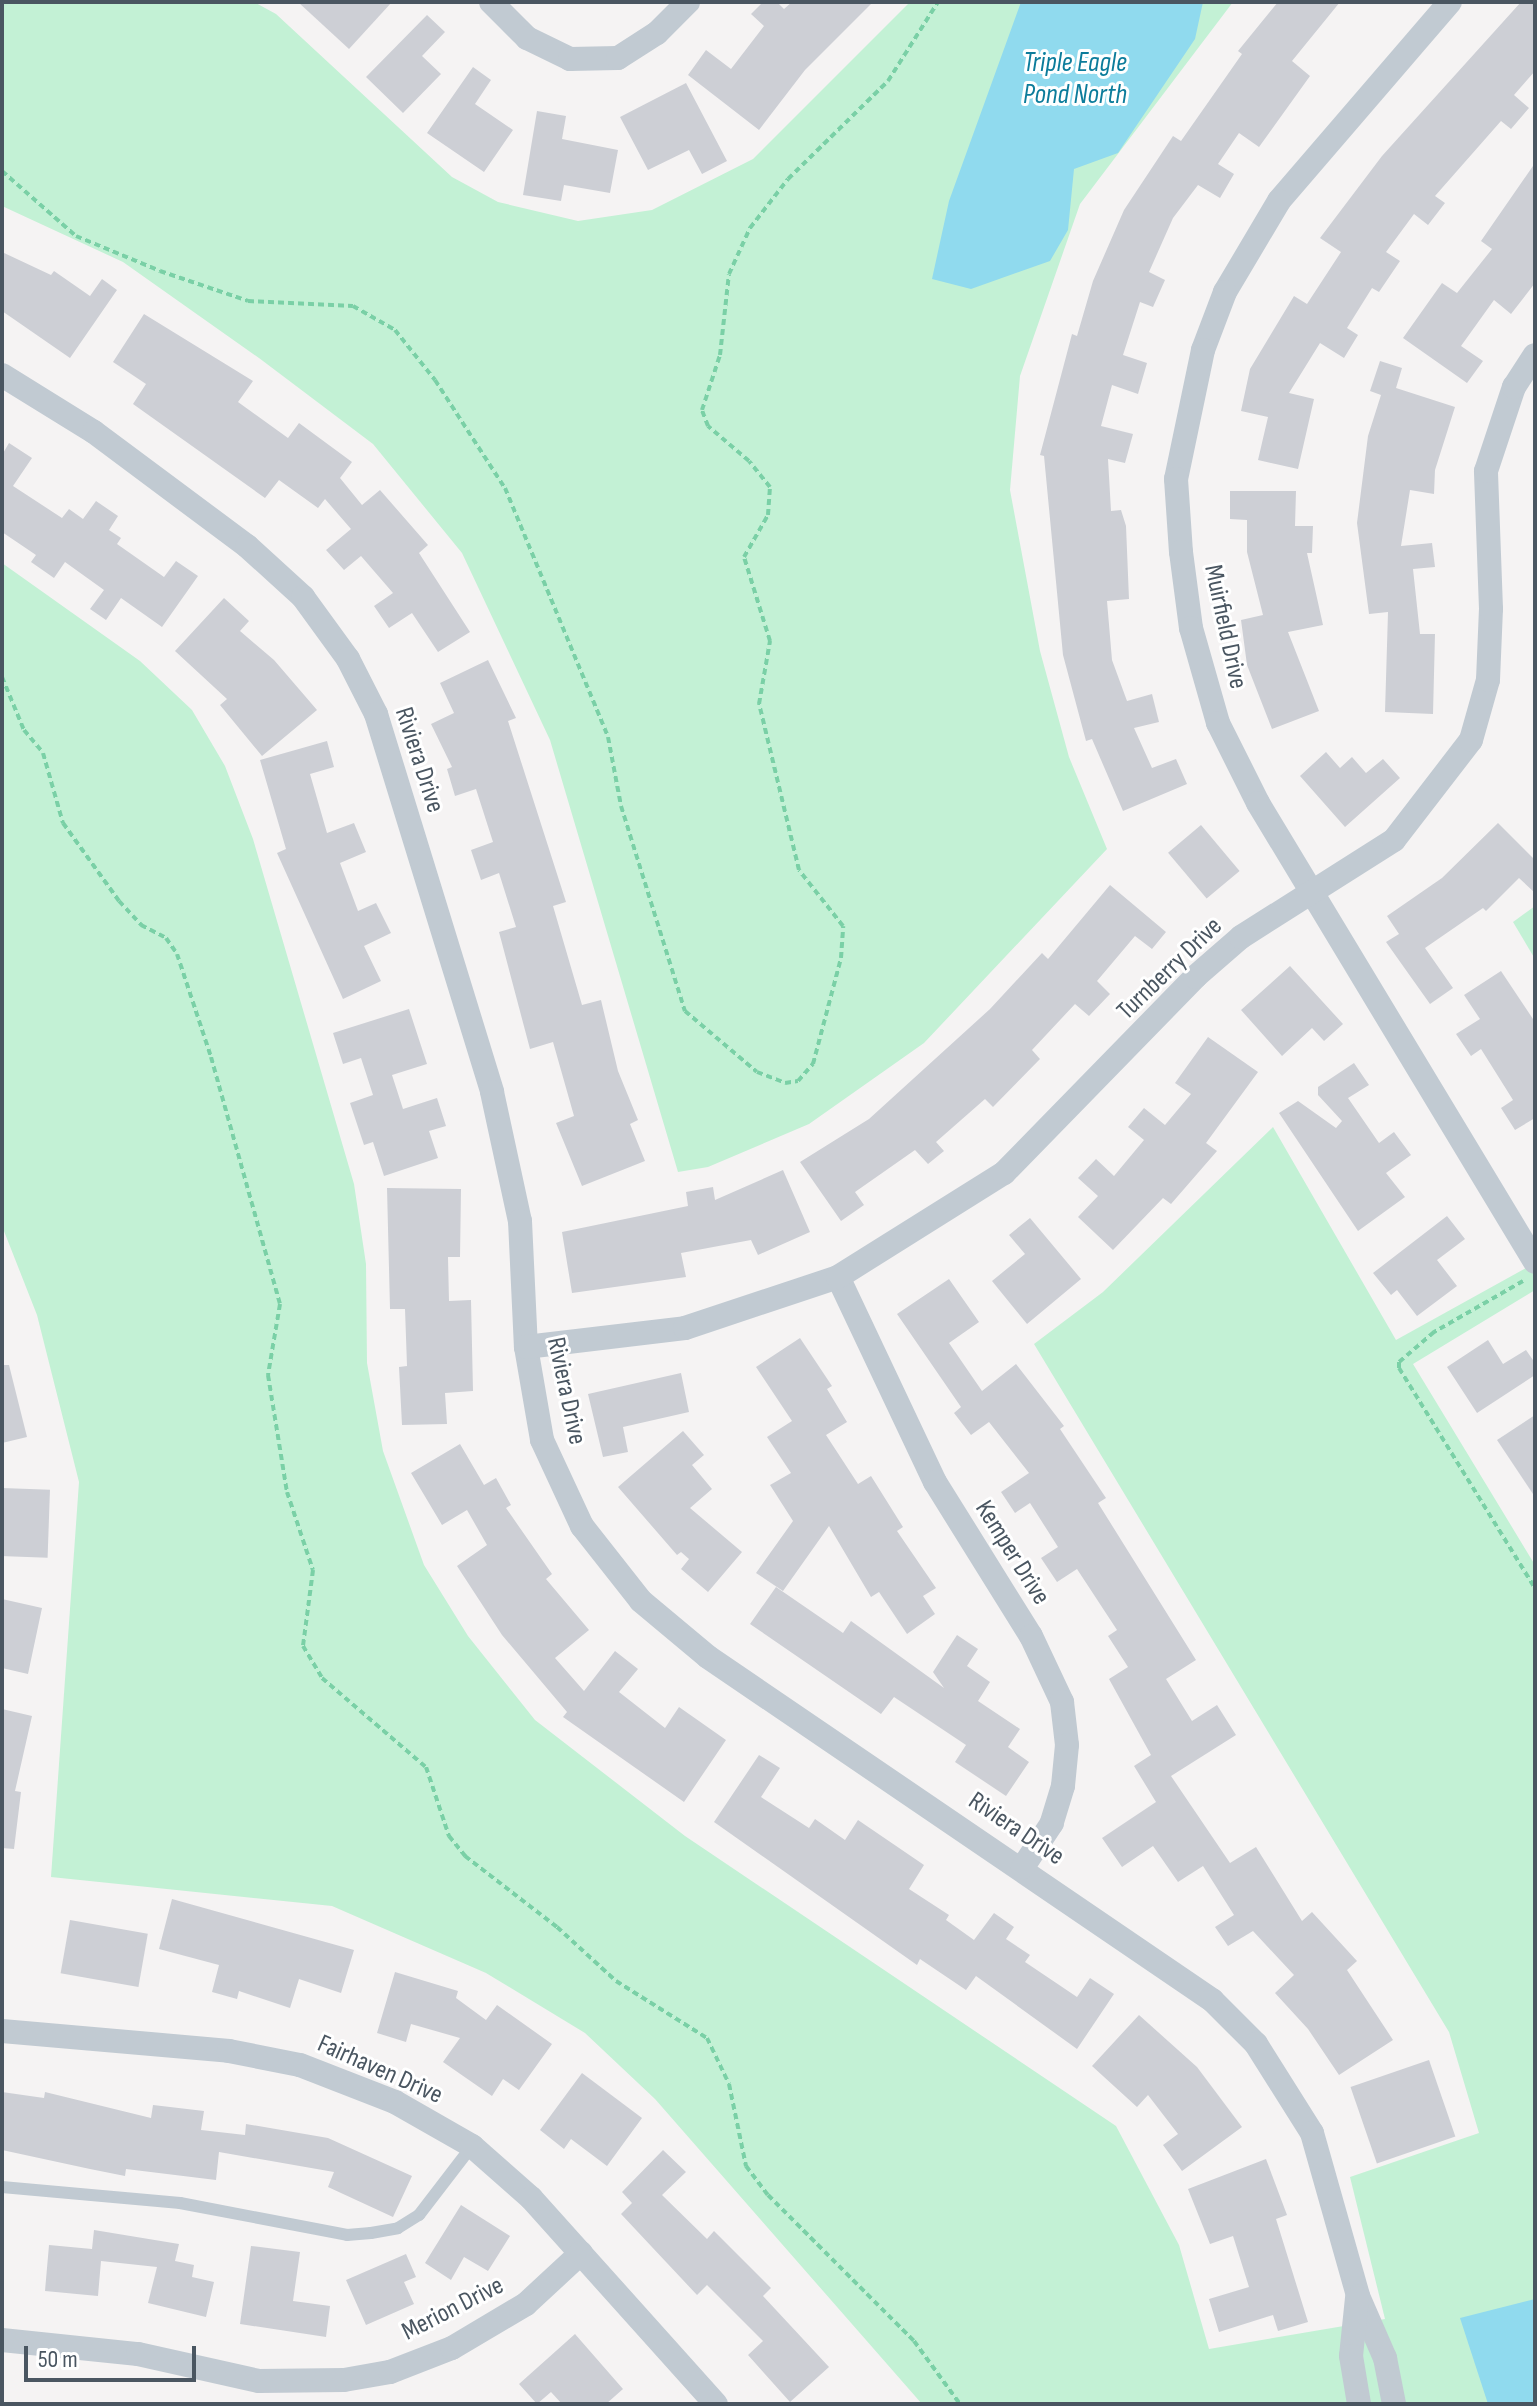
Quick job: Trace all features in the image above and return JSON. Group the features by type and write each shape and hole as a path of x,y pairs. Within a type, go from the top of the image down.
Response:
{"street":[{"path":"491,2 527,38 570,59 618,58 657,33 688,2"},
{"name":"Muirfield Drive","path":"1450,2 1289,190 1249,245 1203,350 1176,479 1191,628 1218,723 1258,803 1535,1262"},
{"name":"Turnberry Drive","path":"526,1347 685,1328 838,1277 1004,1173 1195,977 1241,937 1394,840 1471,740 1489,666 1486,471 1514,387 1535,355"},
{"name":"Riviera Drive","path":"2,375 94,432 247,546 303,597 348,659 376,714 492,1092 520,1221 526,1347 542,1440 582,1526 641,1601 708,1657 1023,1867 1212,2000 1256,2044 1312,2133 1358,2296 1385,2358 1394,2404"},
{"name":"Kemper Drive","path":"838,1277 907,1429 1031,1636 1062,1702 1067,1745 1063,1786 1052,1823 1023,1867"},
{"name":"Fairhaven Drive","path":"2,2031 229,2051 300,2065 395,2102 472,2146 531,2198 716,2404"},
{"name":"Merion Drive","path":"2,2340 138,2354 259,2381 344,2380 390,2372 452,2348 526,2304 581,2253"},
{"name":"Riviera Drive","path":"1358,2296 1351,2356 1359,2404"}],"lane":[{"path":"2,2187 180,2203 347,2235 371,2233 398,2228 419,2215 472,2146"}],"path":[{"path":"2,171 76,236 160,271 248,301 353,306 395,330 435,380 505,488 608,737 621,806 685,1011 757,1072 785,1083 798,1081 813,1064 841,958 843,926 799,870 759,704 770,641 744,557 768,515 770,487 749,461 708,426 703,401 720,355 729,274 750,228 788,179 888,81 938,2"},
{"path":"2,677 24,730 43,753 63,823 119,901 141,925 166,938 177,954 211,1057 280,1304 268,1375 287,1492 313,1570 303,1646 322,1678 426,1767 449,1836 465,1856 557,1927 616,1981 707,2038 729,2084 746,2166 768,2195 914,2341 960,2404"},
{"path":"1535,1274 1434,1332 1399,1368 1535,1588"}],"green space":[{"path":"2,2 254,2 276,14 452,177 498,202 578,221 652,210 753,159 910,2 1233,2 1080,204 1020,376 1010,490 1040,651 1069,757 1107,849 924,1043 809,1124 708,1167 678,1172 550,740 462,553 373,444 259,358 123,262 2,206"},
{"path":"2,563 140,661 192,710 225,766 253,839 354,1184 366,1264 367,1363 383,1451 424,1565 468,1636 535,1720 685,1836 1116,2126 1179,2245 1209,2349 1385,2319 1350,2177 1479,2133 1449,2032 1034,1344 1103,1292 1273,1127 1396,1340 1535,1263 1535,1290 1413,1364 1535,1565 1535,2404 922,2404 655,2099 585,2033 486,1973 332,1906 51,1877 79,1482 37,1315 2,1226"},
{"path":"1535,906 1535,959 1513,922"}],"water":[{"name":"Triple Eagle Pond North","path":"1021,2 1203,2 1195,39 1118,153 1074,169 1068,230 1050,261 971,289 932,279 949,201"},
{"path":"1535,2299 1535,2404 1488,2404 1460,2318"}],"building":[{"path":"298,2 392,2 349,49"},
{"path":"763,2 777,2 784,9 792,2 873,2 805,70 759,130 688,75 706,50 731,69 764,26 751,14"},
{"path":"1278,2 1340,2 1292,61 1310,76 1259,147 1239,133 1218,164 1234,174 1220,198 1198,185 1173,218 1149,272 1165,280 1153,307 1140,302 1123,355 1147,363 1138,394 1112,385 1101,426 1133,434 1125,463 1108,459 1111,511 1121,510 1126,526 1129,599 1107,601 1112,660 1127,701 1152,694 1159,722 1134,728 1152,768 1176,759 1187,784 1123,811 1092,739 1086,741 1063,655 1044,456 1040,455 1072,334 1077,336 1093,281 1124,210 1173,136 1181,141 1242,54 1238,51"},
{"path":"1521,2 1535,2 1535,71 1514,95 1529,108 1511,129 1501,121 1435,196 1445,203 1428,225 1414,214 1386,252 1400,261 1379,292 1372,288 1347,328 1358,335 1344,358 1320,343 1289,393 1314,399 1298,469 1258,460 1268,417 1241,411 1250,369 1294,296 1307,304 1341,252 1320,238 1382,156"},
{"path":"427,15 445,32 422,56 441,74 403,113 366,77"},
{"path":"473,67 491,80 475,104 513,130 484,172 427,133"},
{"path":"686,83 727,161 702,174 689,150 648,170 620,117"},
{"path":"537,111 566,116 562,139 618,150 610,193 564,185 561,201 523,195"},
{"path":"1535,163 1535,283 1511,314 1494,300 1461,346 1483,361 1467,383 1403,338 1442,283 1457,293 1492,249 1481,241"},
{"path":"2,252 51,275 54,271 90,296 102,279 117,290 70,358 2,311"},
{"path":"144,314 253,381 238,402 288,438 299,423 352,462 340,478 362,505 380,490 428,545 419,553 470,632 438,652 412,613 389,628 374,606 393,593 361,556 344,570 326,550 351,529 325,499 318,508 279,480 265,498 133,404 146,384 113,362"},
{"path":"1380,361 1402,368 1396,388 1455,407 1435,470 1434,494 1410,490 1401,546 1432,543 1435,567 1413,569 1420,634 1435,634 1433,714 1385,712 1388,612 1369,614 1357,523 1368,436 1381,395 1370,391"},
{"path":"9,443 32,458 13,486 62,518 69,509 83,519 96,501 118,516 109,530 121,538 117,544 164,577 176,561 198,576 162,627 121,598 106,620 90,609 104,590 65,562 54,578 31,562 36,555 2,532 2,455"},
{"path":"1230,491 1296,491 1295,526 1313,526 1312,553 1307,553 1323,625 1288,632 1319,711 1272,729 1247,665 1241,620 1263,615 1247,552 1247,520 1230,519"},
{"path":"224,598 249,621 240,631 274,660 317,710 262,756 220,705 227,699 175,651"},
{"path":"488,660 516,718 508,721 566,902 553,906 582,1005 601,1000 618,1071 638,1120 630,1124 645,1161 582,1186 556,1123 574,1116 553,1042 530,1049 499,932 516,927 499,873 481,880 471,850 493,842 476,789 455,796 447,769 452,767 431,724 454,713 440,683"},
{"path":"327,741 334,767 310,774 327,833 354,823 366,852 340,863 358,911 376,903 391,933 364,946 381,981 343,999 277,853 286,849 260,760"},
{"path":"1326,752 1340,768 1352,757 1366,773 1383,759 1400,778 1345,827 1300,776"},
{"path":"1498,823 1535,860 1535,893 1519,878 1486,911 1483,908 1425,948 1453,988 1430,1004 1386,942 1399,934 1387,916 1442,878"},
{"path":"1201,825 1240,871 1207,899 1168,853"},
{"path":"1110,885 1166,932 1152,949 1135,936 1097,981 1110,994 1089,1016 1075,1004 1032,1050 1040,1059 993,1107 985,1099 936,1142 944,1151 928,1164 915,1150 855,1192 864,1205 841,1221 800,1162 869,1119 990,1009 1042,953 1048,959"},
{"path":"1290,966 1343,1024 1324,1041 1312,1028 1282,1056 1241,1010"},
{"path":"1501,971 1535,1022 1535,1118 1515,1130 1501,1108 1513,1100 1481,1049 1471,1056 1456,1034 1480,1019 1464,995"},
{"path":"409,1009 427,1064 392,1075 403,1109 437,1098 446,1126 429,1131 438,1158 384,1176 373,1142 364,1145 350,1103 373,1095 361,1058 343,1064 333,1033"},
{"path":"1208,1037 1258,1072 1206,1143 1217,1151 1171,1204 1163,1198 1113,1250 1078,1217 1098,1196 1078,1178 1096,1159 1114,1176 1144,1140 1128,1127 1144,1108 1165,1125 1191,1094 1175,1083"},
{"path":"1354,1063 1369,1085 1348,1098 1379,1143 1394,1132 1411,1155 1386,1173 1405,1197 1358,1231 1279,1113 1298,1101 1336,1128 1342,1121 1318,1095 1318,1087"},
{"path":"783,1170 810,1232 758,1255 751,1240 681,1253 686,1277 572,1293 562,1232 688,1206 686,1192 713,1187 715,1200"},
{"path":"387,1188 461,1189 460,1257 448,1257 449,1301 471,1300 473,1391 445,1393 447,1424 402,1425 399,1367 407,1366 405,1309 390,1309"},
{"path":"1447,1216 1465,1239 1437,1260 1457,1286 1417,1316 1397,1290 1391,1295 1373,1273"},
{"path":"1030,1218 1081,1279 1027,1324 992,1281 1025,1254 1009,1235"},
{"path":"949,1279 979,1322 949,1343 982,1391 1016,1364 1064,1426 1060,1429 1106,1498 1098,1503 1196,1660 1166,1679 1192,1721 1217,1705 1236,1735 1171,1776 1230,1863 1256,1847 1302,1921 1312,1912 1357,1961 1347,1970 1393,2040 1339,2075 1308,2029 1275,1993 1294,1975 1253,1931 1228,1946 1215,1927 1234,1915 1203,1866 1178,1882 1153,1846 1122,1867 1102,1838 1156,1802 1134,1766 1151,1755 1109,1679 1128,1667 1108,1636 1117,1630 1077,1569 1057,1582 1041,1558 1058,1547 1030,1503 1015,1513 1001,1492 1029,1473 989,1422 971,1435 954,1413 961,1407 897,1314"},
{"path":"800,1338 832,1386 827,1389 847,1422 826,1435 858,1484 871,1476 903,1527 897,1531 936,1588 923,1596 935,1614 907,1634 879,1592 871,1597 829,1526 783,1591 756,1573 793,1521 770,1485 791,1473 767,1437 792,1421 756,1367"},
{"path":"1488,1340 1503,1364 1526,1350 1535,1363 1535,1375 1477,1413 1447,1367"},
{"path":"2,1365 9,1365 27,1437 2,1443"},
{"path":"681,1373 689,1412 623,1427 628,1452 603,1457 588,1394"},
{"path":"1535,1415 1535,1497 1497,1440"},
{"path":"683,1431 704,1455 692,1465 712,1489 690,1508 742,1552 708,1592 681,1569 689,1559 681,1552 677,1555 618,1487"},
{"path":"460,1444 484,1485 496,1478 511,1505 506,1508 552,1574 546,1579 589,1630 555,1658 584,1691 615,1651 638,1669 619,1692 665,1728 679,1707 726,1740 684,1802 563,1717 567,1712 502,1635 457,1566 487,1545 467,1510 442,1525 411,1473"},
{"path":"2,1488 50,1490 48,1558 2,1556"},
{"path":"776,1587 843,1633 851,1621 944,1688 933,1672 957,1635 978,1649 967,1666 990,1682 978,1701 1020,1729 1008,1747 1029,1762 1006,1796 955,1762 966,1745 894,1697 881,1714 750,1624"},
{"path":"2,1599 42,1608 28,1674 2,1668"},
{"path":"2,1709 32,1716 15,1791 21,1792 14,1849 2,1848"},
{"path":"759,1755 780,1768 761,1797 809,1828 815,1819 845,1840 858,1820 924,1865 909,1889 949,1915 946,1920 974,1940 994,1913 1014,1927 1006,1939 1030,1955 1025,1962 1077,1997 1090,1978 1114,1994 1077,2049 976,1976 966,1990 920,1959 917,1965 714,1822"},
{"path":"172,1899 354,1950 341,1993 299,1979 290,2008 239,1991 237,1999 212,1992 219,1965 159,1949"},
{"path":"70,1920 148,1934 138,1987 61,1973"},
{"path":"395,1972 458,1991 456,1998 486,2020 497,2005 552,2044 519,2090 503,2079 492,2096 443,2062 460,2038 411,2024 406,2042 377,2033"},
{"path":"1139,2015 1197,2067 1242,2127 1182,2171 1163,2145 1178,2134 1148,2095 1137,2107 1092,2066"},
{"path":"1429,2060 1455,2137 1377,2164 1351,2087"},
{"path":"582,2073 642,2118 607,2166 571,2139 564,2149 540,2130"},
{"path":"2,2092 44,2098 45,2092 151,2118 153,2105 204,2111 201,2130 245,2135 246,2124 328,2138 412,2176 393,2217 328,2187 334,2172 219,2152 216,2180 126,2169 125,2176 90,2169 2,2150"},
{"path":"663,2150 686,2172 662,2195 707,2239 714,2231 771,2288 763,2296 829,2367 790,2402 748,2355 763,2341 707,2285 697,2295 621,2214 632,2203 622,2192"},
{"path":"1266,2159 1287,2215 1276,2219 1308,2322 1278,2331 1273,2315 1219,2332 1209,2299 1249,2287 1233,2236 1210,2244 1188,2189"},
{"path":"461,2205 510,2236 488,2271 464,2257 451,2280 425,2263"},
{"path":"94,2230 179,2244 175,2261 194,2265 192,2277 214,2282 206,2317 148,2303 157,2267 101,2261 98,2296 45,2291 49,2245 92,2249"},
{"path":"251,2246 300,2252 293,2301 330,2306 326,2337 240,2324"},
{"path":"406,2254 416,2277 404,2282 414,2304 366,2325 346,2280"},
{"path":"575,2334 623,2389 606,2404 562,2404 551,2392 537,2404 519,2384"}]}
